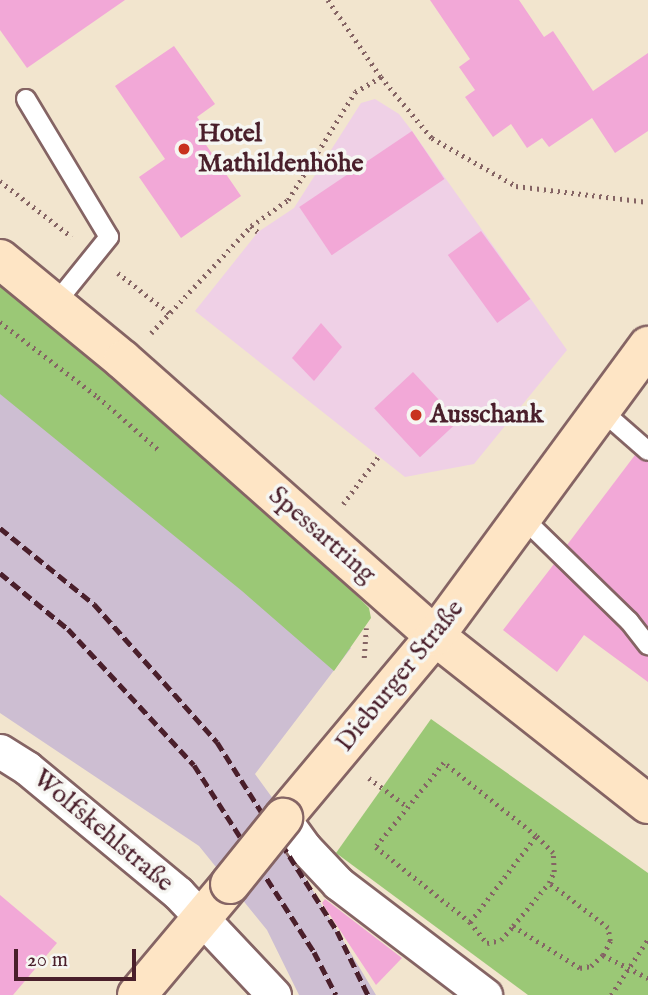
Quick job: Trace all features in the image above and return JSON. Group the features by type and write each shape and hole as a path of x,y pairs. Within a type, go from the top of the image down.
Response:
{"main road":[{"name":"Spessartring","path":"0,260 123,360 435,636 648,804"},
{"name":"Dieburger Straße","path":"137,995 435,636 648,346"}],"street":[{"name":"Wolfskehlstraße","path":"0,751 38,777 178,893 274,995"},
{"path":"283,818 304,847 338,883 485,995"}],"lane":[{"path":"26,99 109,237 55,304"},
{"path":"601,410 648,451"},
{"path":"523,518 629,621 648,645"}],"path":[{"path":"328,0 381,77 432,138 516,186 648,202"},
{"path":"151,333 251,226 288,200 355,92 381,77"},
{"path":"251,226 258,232"},
{"path":"0,322 98,397 161,452"},
{"path":"342,504 378,457"},
{"path":"357,618 367,625"},
{"path":"444,763 536,836 553,853 554,872 549,883 501,940 487,943 470,922 376,847 408,807 444,763"},
{"path":"363,774 408,807"},
{"path":"470,922 536,836"},
{"path":"513,926 580,968 591,966 603,955 610,941 608,928 549,883"},
{"path":"611,995 648,939"},
{"path":"603,955 648,978"}],"shaded area":[{"path":"375,99 399,114 567,350 474,464 405,477 195,311 258,232 294,208 361,103"},
{"path":"0,378 351,648 255,774 316,858 303,874 376,995 299,995 267,930 199,846 0,713"}],"green space":[{"path":"0,259 123,360 369,608 371,618 334,671 242,591 0,394"},
{"path":"431,719 648,873 648,995 528,995 336,853"}],"building":[{"path":"0,0 125,0 27,68 0,30"},
{"path":"430,0 519,0 544,37 553,31 593,91 648,53 648,131 615,153 592,118 549,147 542,138 527,148 511,124 493,137 465,97 475,90 459,67 470,59"},
{"name":"Hotel Mathildenhöhe","path":"174,46 215,104 197,117 209,134 202,139 241,196 181,238 139,177 165,159 115,86"},
{"path":"412,131 444,179 332,255 299,207"},
{"path":"481,231 530,299 497,323 448,255"},
{"path":"321,323 342,347 314,381 292,358"},
{"name":"Ausschank","path":"413,372 459,421 420,457 374,408"},
{"path":"635,455 648,462 648,627 567,545"},
{"path":"554,564 621,629 639,652 648,656 648,682 584,635 557,672 503,630"},
{"path":"0,895 57,943 13,995 0,995"},
{"path":"325,899 402,958 376,985 322,903"}],"railway":[{"path":"0,528 94,604 217,742 337,931 368,995"},
{"path":"0,573 68,629 194,765 314,952 336,995"}],"place":[{"name":"Hotel Mathildenhöhe","path":"184,149"},
{"name":"Ausschank","path":"416,415"}]}
